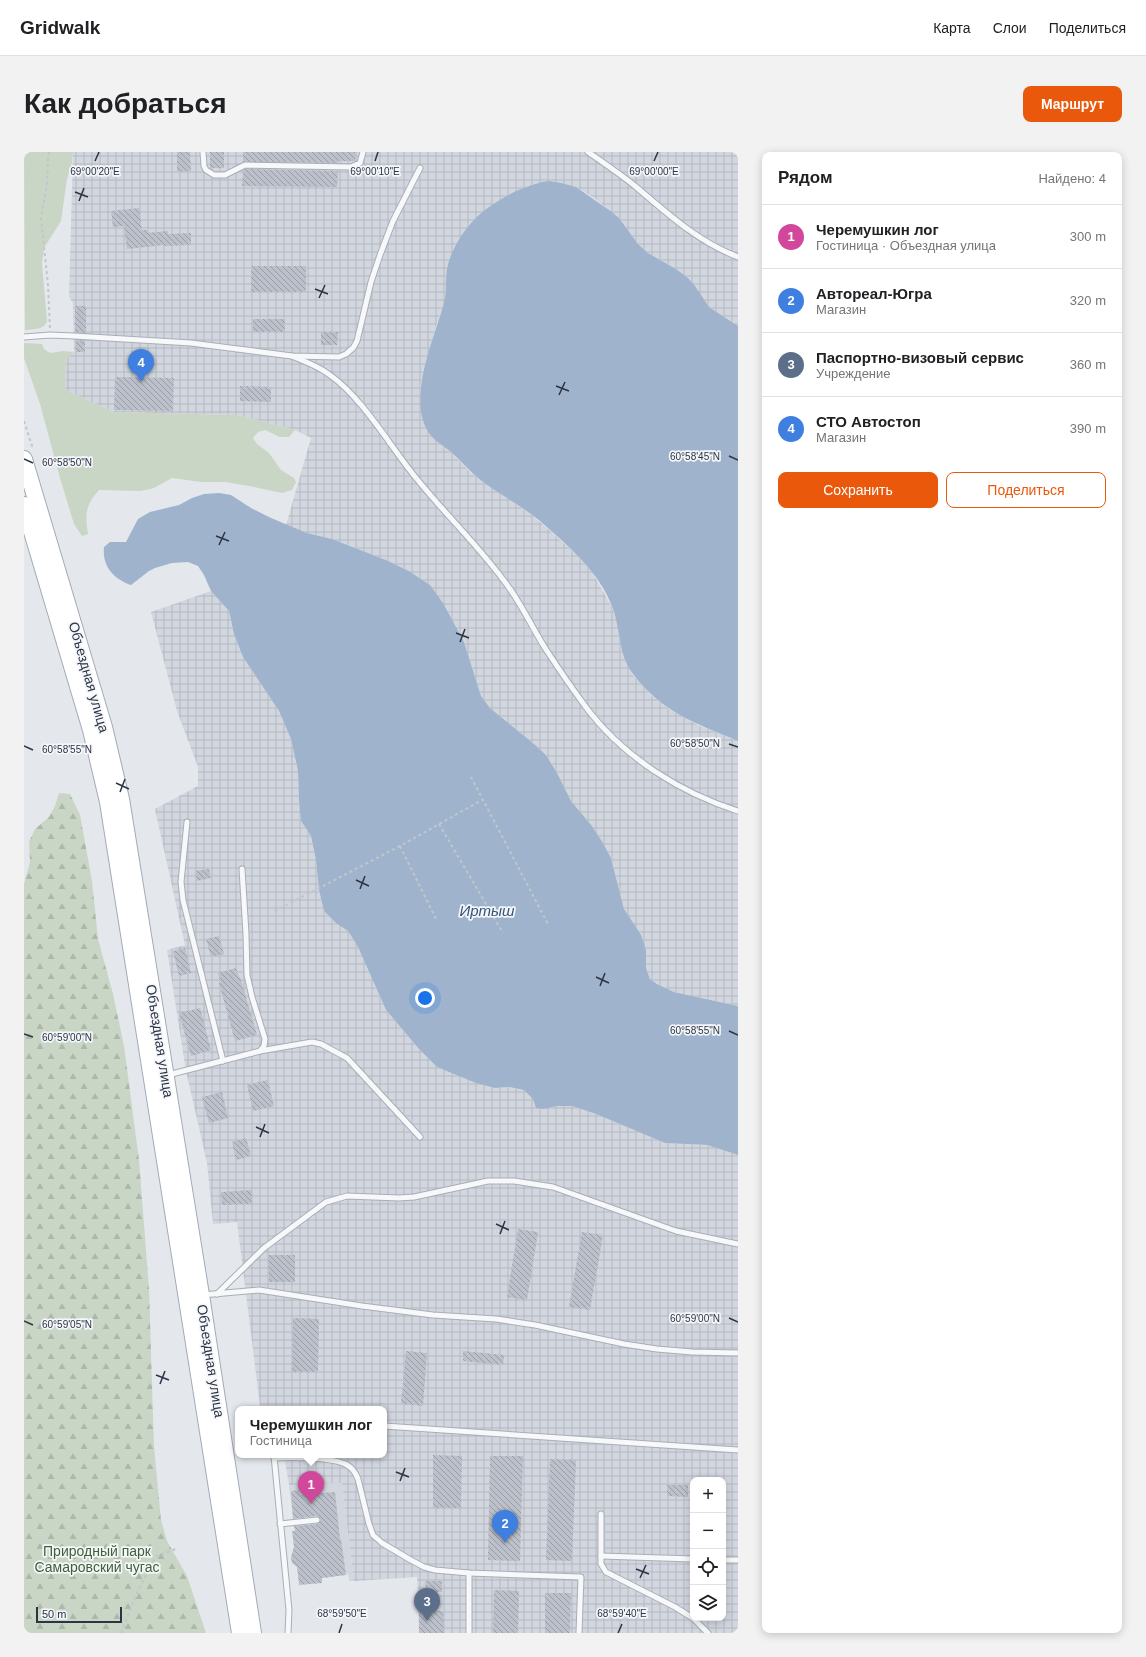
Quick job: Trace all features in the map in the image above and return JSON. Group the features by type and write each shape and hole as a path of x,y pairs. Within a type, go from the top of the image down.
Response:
{"main road":[{"name":"Объездная улица","path":"24,459 102,719 113,764 133,872 159,1077"},
{"name":"Объездная улица","path":"24,505 91,730 108,802 159,1077 194,1296 253,1633"},
{"name":"Объездная улица","path":"194,1296 240,1633"}],"lane":[{"path":"204,152 204,166 206,170 214,175 225,175 245,165 351,167 360,163 363,152"},
{"path":"588,152 635,186 683,226 726,253 738,258"},
{"path":"24,337 50,335 191,344 292,356 339,357 346,354 353,348 357,341 371,282 380,255 393,221 420,168"},
{"path":"292,356 326,372 350,391 428,493 488,560 510,590 548,651 589,710 610,733 628,751 667,779 692,792 738,811"},
{"path":"187,822 181,882 183,900 223,1061"},
{"path":"242,869 247,974 252,997 265,1039 264,1046 260,1051"},
{"path":"159,1077 260,1051 312,1042 322,1044 334,1049 347,1058 420,1137"},
{"path":"217,1294 264,1248 326,1202 347,1196 399,1198 414,1197 488,1181 514,1181 553,1187 676,1231 738,1244"},
{"path":"194,1296 259,1290 405,1311 534,1324 624,1344 657,1349 692,1352 738,1353"},
{"path":"387,1426 738,1450"},
{"path":"274,1458 289,1610 288,1633"},
{"path":"306,1458 338,1461 348,1465 355,1472 358,1480 373,1535 382,1543 424,1567 435,1570 469,1574 580,1577 578,1633"},
{"path":"601,1514 600,1556 601,1564 606,1572 690,1616"},
{"path":"280,1524 317,1520"},
{"path":"600,1556 690,1559"},
{"path":"726,1560 738,1560"},
{"path":"469,1574 469,1633"},
{"path":"696,1621 708,1633"}],"path":[{"path":"50,152 48,159 47,184 41,218 48,286 50,335"},
{"path":"471,777 549,926"},
{"path":"275,911 400,846 482,800"},
{"path":"439,823 503,933"},
{"path":"400,846 437,921"},
{"path":"122,1633 137,1593 156,1556 176,1549"}],"shaded area":[{"path":"73,152 738,152 738,326 709,307 687,277 648,253 638,244 619,218 594,198 576,187 536,183 495,203 472,222 463,234 447,269 445,302 436,326 421,382 420,397 422,417 426,428 433,438 452,453 471,473 532,515 575,553 592,572 612,607 618,624 620,641 632,674 651,695 669,709 700,726 738,741 738,1006 674,992 650,979 646,968 646,950 624,909 611,858 603,843 592,826 571,801 546,755 490,708 481,696 464,642 430,585 409,571 386,560 332,539 307,533 286,525 311,438 295,430 237,415 114,412 65,390 66,359 74,352 73,303 69,297"},
{"path":"211,591 229,611 234,634 243,657 279,711 291,739 298,771 301,821 311,836 316,860 319,890 324,911 337,924 348,931 358,947 386,1010 419,1049 437,1067 495,1088 509,1087 524,1090 544,1109 558,1106 572,1106 596,1114 665,1143 707,1145 738,1155 738,1633 419,1633 417,1577 354,1581 342,1483 289,1485 284,1458 387,1458 387,1406 260,1406 237,1222 213,1224 207,1163 186,1071 167,950 185,945 155,809 198,786 198,767 177,711 151,612"},
{"path":"342,1483 354,1581 349,1581 348,1574 325,1578 319,1542 323,1540 320,1514 293,1517 289,1485"}],"green space":[{"path":"24,152 73,152 72,163 67,179 61,221 44,248 42,263 47,322 40,328 25,330"},
{"path":"25,343 42,344 44,349 50,353 63,351 74,352 66,359 65,390 114,412 237,415 295,430 289,437 280,437 265,430 258,432 253,438 257,444 269,453 281,470 294,478 296,482 292,490 282,493 225,482 201,482 172,478 154,488 141,491 99,490 91,501 87,510 86,521 88,534 82,536 74,524 40,404 24,358"},
{"name":"Природный парк Самаровский чугас","path":"59,793 70,794 80,815 92,881 98,939 113,994 124,1046 139,1160 149,1289 154,1447 161,1520 167,1541 187,1576 206,1633 24,1633 24,884 30,862 29,842 35,829 49,817 55,806"}],"water":[{"path":"549,181 576,187 612,212 619,218 638,244 648,253 687,277 709,307 738,326 738,741 708,729 681,715 655,698 644,687 628,666 622,650 616,617 613,609 592,571 572,550 540,521 477,477 452,453 433,438 425,426 421,412 420,397 422,381 425,365 444,303 448,263 453,250 472,222 497,201 518,190"},
{"name":"Иртыш","path":"219,493 231,495 251,508 271,518 307,533 332,539 386,560 409,571 430,585 443,603 464,642 481,696 490,708 546,755 571,801 592,826 603,843 611,858 624,909 641,935 646,950 646,968 650,979 674,992 738,1006 738,1155 707,1145 665,1143 596,1114 572,1106 558,1106 544,1109 536,1108 533,1099 524,1090 509,1087 495,1088 476,1083 437,1067 419,1049 386,1010 358,947 348,931 337,924 324,911 319,890 316,860 311,836 301,821 298,771 291,739 279,711 243,657 234,634 229,611 211,591 198,566 188,562 172,563 149,571 131,585 114,576 105,561 104,547 110,542 126,542 138,519 150,512 179,505 204,494"}],"building":[{"path":"177,152 190,152 191,171 177,172"},
{"path":"210,152 224,152 224,168 210,168"},
{"path":"243,152 355,152 355,161 338,161 338,163 243,162"},
{"path":"246,169 338,171 337,187 242,186 243,171"},
{"path":"139,208 142,230 147,230 147,233 168,231 168,234 191,233 191,245 164,245 127,249 124,226 113,227 111,211"},
{"path":"251,266 306,266 306,292 251,292"},
{"path":"75,306 86,306 86,333 75,332"},
{"path":"253,319 285,319 285,332 253,332"},
{"path":"321,332 338,332 337,345 321,345"},
{"path":"76,340 85,341 85,352 76,352"},
{"path":"115,377 174,378 173,411 114,410"},
{"path":"240,386 271,387 271,402 240,401"},
{"path":"209,869 211,878 197,881 195,871"},
{"path":"219,936 224,954 211,957 206,939"},
{"path":"185,948 191,973 179,976 173,951"},
{"path":"236,968 257,1035 235,1041 219,983 221,982 218,973"},
{"path":"200,1008 211,1050 191,1056 179,1013"},
{"path":"268,1080 274,1106 253,1111 247,1085"},
{"path":"222,1092 228,1118 209,1123 202,1097"},
{"path":"246,1138 251,1156 236,1160 232,1142"},
{"path":"252,1190 252,1204 222,1205 221,1192"},
{"path":"518,1229 538,1232 527,1300 507,1297"},
{"path":"582,1232 603,1235 590,1310 569,1307"},
{"path":"268,1255 295,1255 295,1282 269,1282"},
{"path":"293,1318 319,1319 318,1372 292,1372"},
{"path":"406,1351 427,1353 423,1406 401,1404"},
{"path":"463,1351 504,1355 503,1365 463,1361"},
{"path":"433,1455 462,1456 461,1508 433,1508"},
{"path":"490,1456 523,1456 520,1561 488,1560"},
{"path":"550,1459 576,1460 572,1561 546,1560"},
{"path":"667,1485 688,1485 688,1497 667,1496"},
{"path":"299,1490 300,1495 335,1492 340,1539 346,1575 322,1578 322,1583 299,1585 297,1567 292,1563 291,1557 294,1547 292,1531 295,1531 294,1526 317,1524 321,1520 317,1516 293,1519 291,1491"},
{"path":"425,1581 442,1581 442,1592 426,1592"},
{"path":"494,1590 519,1591 518,1633 493,1633"},
{"path":"545,1593 571,1593 570,1633 545,1633"},
{"path":"419,1611 443,1611 444,1633 419,1633"}],"place":[{"name":"СТО Автостоп","path":"141,382"},
{"name":"Черемушкин лог","path":"311,1504"},
{"name":"Автореал-Югра","path":"505,1543"},
{"name":"Паспортно-визовый сервис","path":"427,1621"}]}
